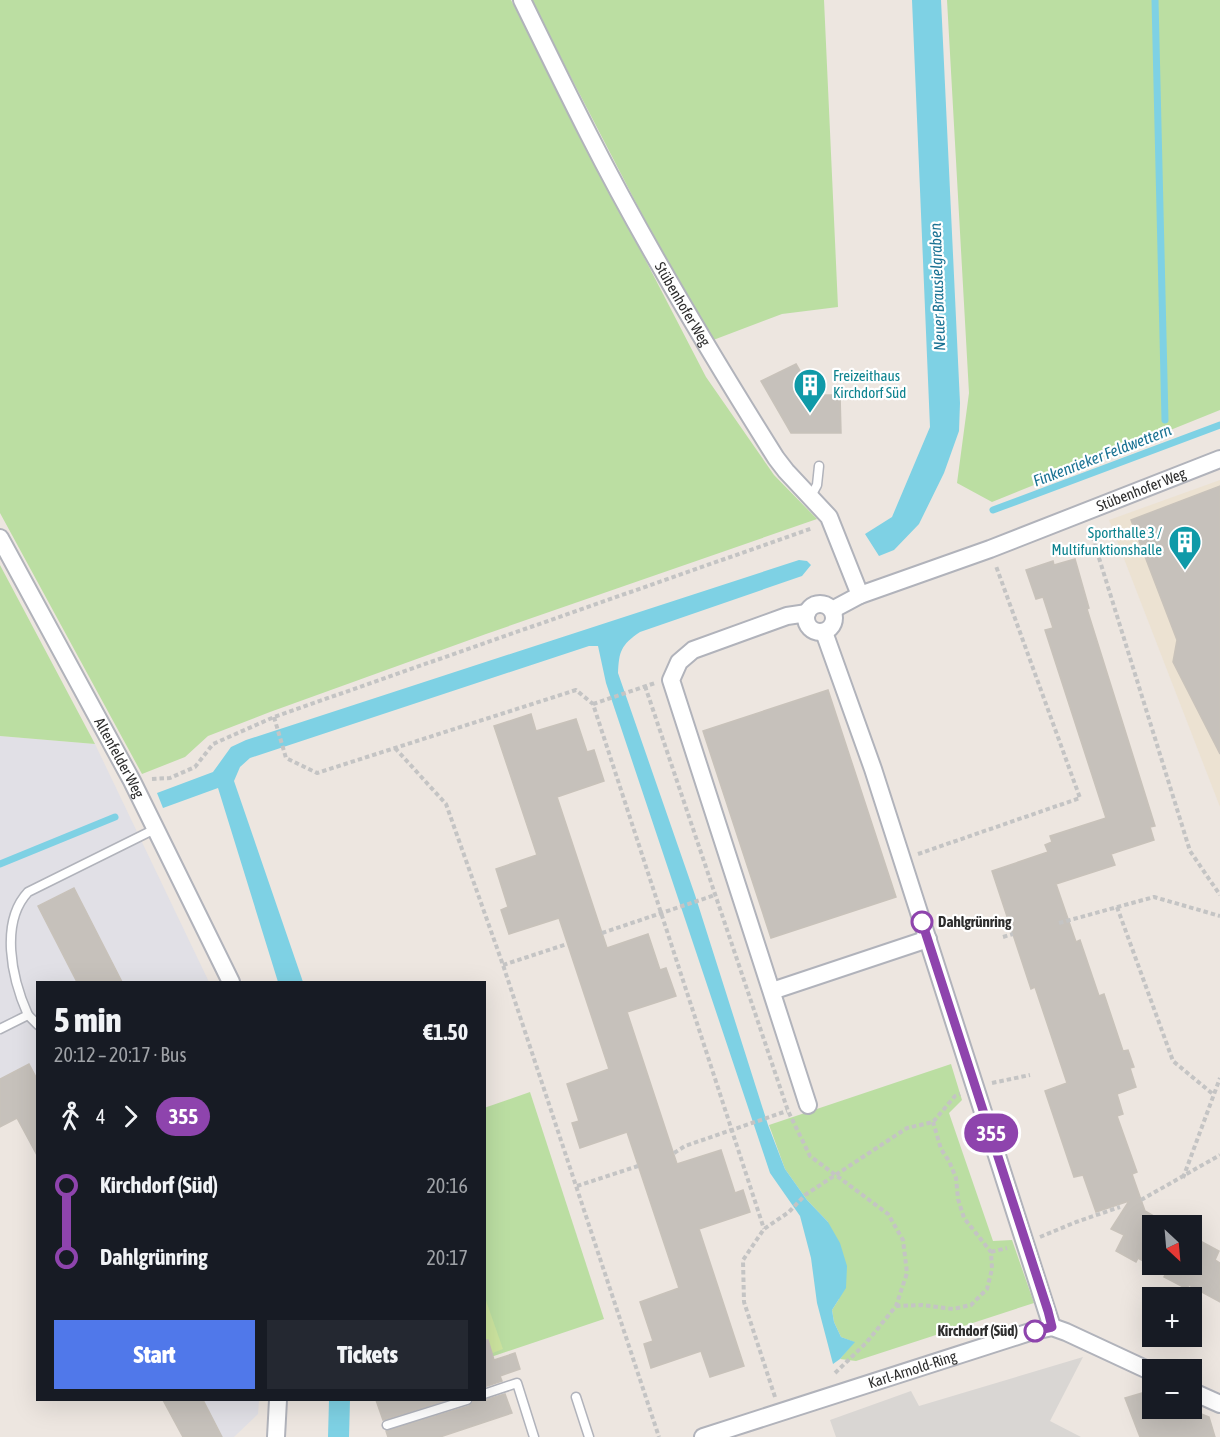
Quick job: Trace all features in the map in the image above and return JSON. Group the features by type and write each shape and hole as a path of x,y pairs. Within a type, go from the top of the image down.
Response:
{"street":[{"name":"Stübenhofer Weg","path":"522,0 589,136 673,286 776,458 831,521 860,595"},
{"name":"Stübenhofer Weg","path":"832,610 860,595 990,549 1220,459"},
{"name":"Altenfelder Weg","path":"0,538 132,781 231,981"},
{"path":"822,604 832,610 835,620 829,629 819,632 810,628 807,623 807,613 811,608 822,604"},
{"path":"807,613 787,616 693,650 680,662 671,680 808,1105"},
{"path":"824,632 873,769 1052,1327 1142,1367"},
{"path":"772,991 928,939"},
{"name":"Karl-Arnold-Ring","path":"704,1437 1030,1332 1052,1327"},
{"path":"1202,1396 1220,1404"},
{"path":"276,1437 278,1401"}],"lane":[{"path":"811,496 819,475 819,466"},
{"path":"36,1023 28,1015 6,960 5,931 15,904 28,892 155,829"},
{"path":"0,1029 28,1015"},
{"path":"486,1393 517,1383 534,1437"},
{"path":"576,1397 589,1437"},
{"path":"387,1425 464,1401"}],"path":[{"path":"1084,511 1190,851 1220,895"},
{"path":"132,781 170,778 195,767 213,744 274,717 831,521"},
{"path":"902,860 1080,798 990,549"},
{"path":"593,704 645,686 788,1111 810,1156 836,1173 888,1214 903,1240 907,1273 896,1306 866,1342 820,1389 822,1399"},
{"path":"274,717 286,758 316,773 576,690 593,704 764,1229"},
{"path":"395,748 446,804 503,965 659,1437"},
{"path":"602,933 715,895"},
{"path":"1059,922 1154,897 1220,916"},
{"path":"1117,907 1173,1061 1214,1095"},
{"path":"1003,937 1013,934"},
{"path":"503,965 567,944"},
{"path":"780,1412 744,1302 743,1260 764,1229 789,1212 805,1195 836,1173 865,1157 884,1141 907,1128 933,1122 955,1096 976,1087 1030,1075"},
{"path":"1183,1178 1220,1078"},
{"path":"674,1153 685,1146 788,1111"},
{"path":"896,1306 922,1305 952,1309 971,1305 987,1289 992,1269 991,1252 964,1218 958,1199 956,1178 941,1149 933,1122"},
{"path":"1141,1200 1183,1178 1219,1154"},
{"path":"577,1186 638,1166"},
{"path":"1076,1222 1120,1208"}],"shaded area":[{"path":"1220,480 1220,807 1109,520"},
{"path":"0,736 95,744 209,981 36,981 36,1155 17,1118 0,1127"},
{"path":"1083,1357 1050,1421 1081,1437 836,1437 830,1420 911,1391 919,1406"},
{"path":"164,1401 259,1401 258,1414 234,1437 183,1437"}],"green space":[{"path":"0,0 511,0 706,377 774,475 817,519 270,712 208,736 185,757 142,774 0,513"},
{"path":"531,0 824,0 838,307 782,314 708,342"},
{"path":"947,0 1220,0 1220,410 992,502 957,483 969,393"},
{"path":"0,565 95,744 0,736"},
{"path":"951,1064 962,1100 949,1113 993,1241 1012,1240 1034,1303 856,1361 840,1359 854,1342 841,1337 834,1322 832,1310 839,1299 828,1222 807,1200 785,1169 769,1125"},
{"path":"530,1092 604,1319 486,1359 486,1107"},
{"path":"486,1301 503,1349 486,1356"}],"water":[{"name":"Neuer Brausielgraben","path":"912,0 941,0 960,403 959,431 944,473 919,524 894,550 879,556 865,534 892,517 930,427"},
{"path":"799,560 807,561 811,565 802,576 640,632 622,649 618,673 695,895 768,1125 785,1169 807,1200 828,1222 840,1243 847,1266 846,1288 832,1310 834,1322 841,1337 855,1342 840,1359 833,1364 817,1303 811,1258 800,1216 770,1173 606,683 598,646 589,646 250,758 240,767 234,781 303,981 278,981 218,788 163,808 157,793 213,772 231,747 246,740"},
{"path":"329,1401 350,1401 349,1437 328,1437"}],"building":[{"name":"Freizeithaus Kirchdorf Süd","path":"796,364 814,395 840,395 841,433 791,433 761,381"},
{"name":"Sporthalle 3 / Multifunktionshalle","path":"1220,486 1220,754 1173,662 1177,640 1131,520"},
{"path":"1075,559 1089,608 1087,609 1155,826 1150,827 1154,840 1111,854 1115,865 1056,884 1076,942 1080,940 1099,996 1104,994 1123,1051 1128,1050 1134,1067 1130,1068 1136,1087 1117,1094 1123,1114 1117,1116 1137,1172 1132,1174 1145,1211 1152,1215 1142,1215 1142,1260 1138,1258 1136,1262 1116,1251 1124,1235 1111,1229 1129,1201 1096,1212 1083,1175 1074,1177 1045,1091 1067,1083 1035,987 1031,989 992,871 1048,852 1045,845 1052,842 1050,836 1106,818 1045,630 1053,628 1043,597 1036,599 1026,570 1053,561 1054,565"},
{"path":"828,690 896,897 771,938 703,731"},
{"path":"531,714 536,731 576,719 587,752 594,750 604,781 557,797 607,948 648,934 660,970 666,968 676,996 627,1012 677,1164 721,1150 735,1193 743,1190 750,1212 699,1229 744,1366 710,1377 701,1351 651,1368 644,1344 653,1341 640,1302 679,1288 627,1132 580,1148 572,1123 579,1121 567,1084 609,1069 559,918 509,934 501,910 508,907 496,869 537,855 494,726"},
{"path":"74,888 121,981 76,981 38,906"},
{"path":"29,1064 36,1077 36,1153 17,1118 0,1127 0,1079"},
{"path":"1202,1242 1219,1251 1215,1260 1220,1263 1220,1302 1202,1292 1202,1287 1189,1285 1183,1287 1164,1277 1165,1275 1202,1275"},
{"path":"486,1340 488,1340 494,1360 515,1353 520,1369 500,1376 502,1381 486,1386"},
{"path":"1142,1393 1142,1419 1202,1419 1202,1414 1209,1417 1215,1437 1140,1437 1125,1398"},
{"path":"505,1394 512,1413 440,1437 388,1437 386,1431 469,1406 472,1401"},
{"path":"164,1401 204,1401 222,1437 183,1437"},
{"path":"376,1401 444,1401 383,1420"}],"waterway":[{"path":"1155,0 1165,420"},
{"name":"Finkenrieker Feldwettern","path":"993,510 1220,425"},
{"path":"0,864 115,817"}],"bus line":[{"name":"355","path":"922,922 1048,1311 1052,1327 1035,1331"}],"place":[{"name":"Freizeithaus Kirchdorf Süd","path":"810,414"},
{"name":"Sporthalle 3 / Multifunktionshalle","path":"1185,571"},
{"name":"Dahlgrünring","path":"922,922"},
{"name":"Kirchdorf (Süd)","path":"1035,1331"}]}
